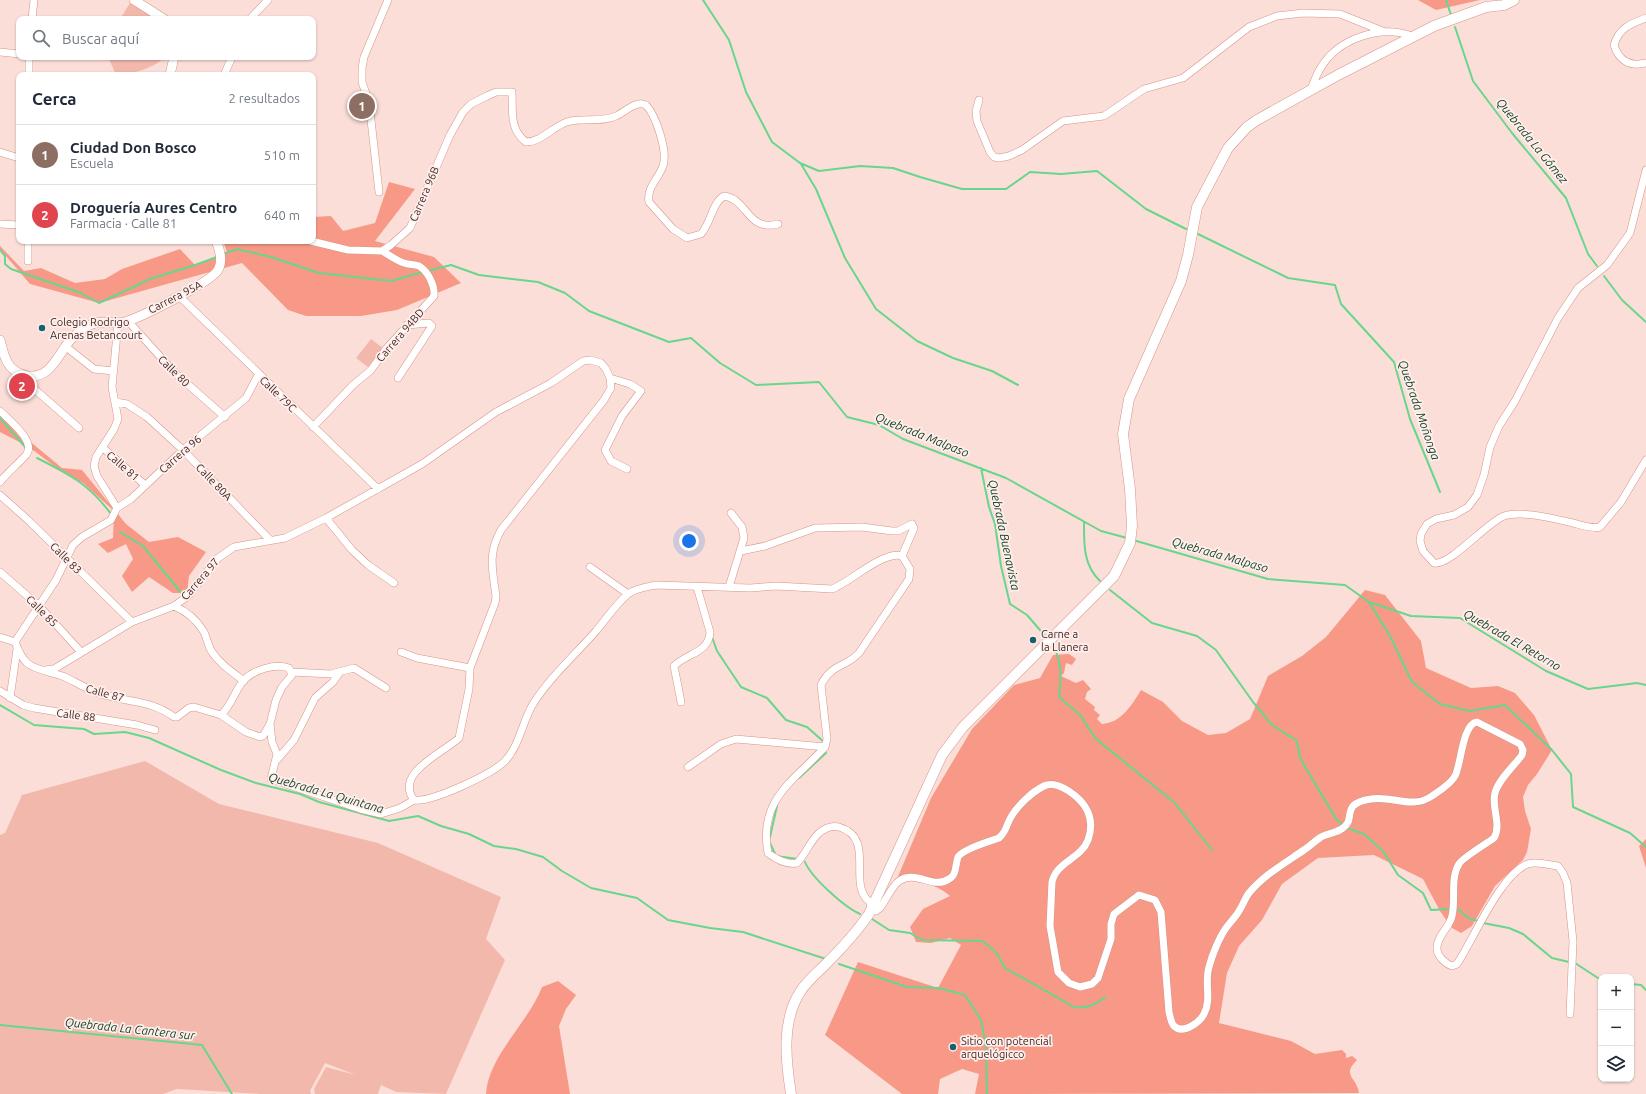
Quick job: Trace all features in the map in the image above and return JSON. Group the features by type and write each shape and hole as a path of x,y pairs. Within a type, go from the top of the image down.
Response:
{"main road":[{"path":"791,1094 787,1068 787,1041 791,1013 795,1003 800,992 809,981 858,930 871,909 942,755 952,739 1050,638 1114,576 1130,539 1131,507 1124,452 1124,422 1135,382 1148,359 1181,281 1188,255 1197,207 1228,148 1246,127 1311,89 1412,36 1434,26 1486,7 1504,5 1514,0"}],"street":[{"path":"32,16 34,0"},
{"path":"253,16 268,0"},
{"path":"379,192 369,102 362,82 362,68 388,0"},
{"path":"137,1 160,16"},
{"path":"979,100 976,111 977,121 990,152 994,157 999,158 1009,156 1022,150 1063,121 1104,116 1144,89 1183,78 1249,27 1277,16 1303,13 1340,14 1385,32"},
{"path":"1646,18 1629,24 1621,30 1614,45 1616,51 1624,61 1629,64 1646,63"},
{"path":"1311,89 1320,69 1329,57 1342,46 1365,35 1385,32 1401,32 1412,36"},
{"path":"0,52 16,54"},
{"path":"29,60 29,72"},
{"path":"171,72 173,60"},
{"path":"225,72 231,60"},
{"name":"Carrera 96B","path":"382,251 410,228 450,135 463,112 471,104 496,92 512,92 513,124 519,136 526,142 535,140 569,121 611,118 638,104 646,105 652,114 665,149 663,167 648,192 649,202 673,229 687,238 702,234 718,202 724,196 735,200 756,222 762,226 768,227 778,224"},
{"path":"0,152 16,157"},
{"path":"1646,170 1630,233 1607,265 1578,288 1558,318 1515,401 1499,426 1490,447 1484,475 1477,495 1468,507 1454,515 1436,519 1427,524 1421,534 1420,541 1422,551 1434,562 1442,563 1456,554 1497,520 1512,515 1538,516 1581,525 1600,526 1621,502 1646,460"},
{"path":"0,224 16,225"},
{"path":"316,242 348,250 382,251"},
{"path":"28,244 28,261"},
{"name":"Carrera 95A","path":"27,376 38,375 48,371 58,360 65,346 82,329 89,325 97,322 118,323 128,321 180,297 209,280 218,270 220,256 217,244"},
{"name":"Carrera 94BD","path":"313,427 353,385 371,370 407,325 431,300 434,292 427,273 418,265 404,263 382,251"},
{"name":"Calle 79C","path":"180,297 258,375 378,489"},
{"name":"Calle 80","path":"128,321 175,373 225,417"},
{"path":"117,508 97,476 96,457 116,424 118,411 112,387 118,323"},
{"path":"398,378 432,326 429,323 407,325"},
{"path":"0,345 6,362 13,370 27,376 32,387 79,428"},
{"path":"65,346 94,369 114,371"},
{"name":"Carrera 97","path":"45,670 54,669 132,622 174,606 188,596 213,563 224,553 234,547 285,538 326,518 422,464 496,412 551,383 583,361 590,360 601,364 606,369 610,378"},
{"name":"Carrera 96","path":"10,698 16,645 19,634 40,607 73,545 82,537 111,520 117,508 131,499 183,450 225,417 246,398 258,375"},
{"path":"414,800 408,786 413,774 421,766 459,738 469,689 470,668 495,603 496,597 491,555 495,542 501,530 604,400 611,388 610,378 630,384 641,391 622,416 605,450 611,461 627,469"},
{"name":"Calle 80A","path":"116,402 128,404 147,417 183,450 270,540"},
{"path":"0,411 27,439 29,448 27,454 0,482"},
{"name":"Calle 81","path":"102,447 145,485"},
{"name":"Calle 83","path":"0,495 28,520 132,622"},
{"path":"729,587 741,551 744,533 742,527 731,513"},
{"path":"326,518 352,550 368,565 394,583"},
{"path":"741,551 765,546 815,528 862,527 898,531 912,524 914,528 902,556"},
{"path":"270,724 272,742 277,754 272,780 360,809 387,813 414,800 421,801 444,793 484,775 505,761 514,747 533,705 565,663 628,594 643,587 656,585 697,587 776,586 832,589 840,586 882,560 894,555 902,556"},
{"path":"902,556 910,569 909,579 859,653 852,659 833,669 824,678 821,685 827,738 825,747 786,784 778,795 767,833 768,853 790,864 798,863 818,834 823,830 828,827 836,826 848,830 856,839 860,864 861,889 864,898 870,902 871,909 876,911 880,908 898,881 907,877 914,876 933,882 949,880 953,876 957,860 961,854 999,838 1004,834 1010,819 1019,806 1041,788 1047,785 1055,784 1080,801 1091,820 1088,841 1082,850 1058,868 1053,875 1050,926 1058,972 1069,983 1080,987 1092,984 1098,978 1111,940 1111,924 1114,914 1134,897 1139,895 1147,896 1155,900 1161,912 1171,1021 1174,1026 1179,1029 1186,1028 1194,1026 1204,1016 1209,1001 1208,968 1225,929 1238,914 1248,894 1254,887 1281,865 1322,837 1344,828 1347,824 1350,808 1354,804 1371,798 1409,803 1422,801 1432,796 1455,776 1461,749 1470,728 1473,724 1478,722 1520,744 1523,750 1522,755 1495,792 1494,803 1497,832 1494,838 1458,864 1454,876 1455,896 1452,917 1437,945 1437,951 1447,964 1452,966 1457,964 1501,889 1513,876 1528,864 1558,866 1567,883 1573,941 1570,1014"},
{"path":"590,567 628,594"},
{"name":"Calle 85","path":"0,572 40,607 81,652"},
{"path":"681,702 674,666 702,649 710,638 710,632 697,587"},
{"path":"174,606 184,610 192,617 204,632 211,651 216,658 244,681"},
{"path":"0,637 16,645"},
{"name":"Calle 87","path":"16,645 22,657 28,663 65,678 82,687 113,698 157,706 174,717 191,707 221,715"},
{"path":"401,652 417,658 470,668"},
{"path":"292,672 290,679 282,687 276,700 270,724 263,736 260,737 246,732 221,715 244,681 254,674 274,666 282,666 292,672 324,674 340,672 350,668 359,670 386,688"},
{"path":"275,762 294,740 315,698 333,682 340,672"},
{"name":"Calle 88","path":"0,691 23,705 46,712 138,725 155,730"},
{"path":"688,767 721,744 736,739 825,747"}],"shaded area":[{"path":"1418,0 1480,0 1436,10"},
{"path":"130,3 153,16 122,16"},
{"path":"109,60 161,60 149,68 135,72 115,72"},
{"path":"389,182 415,189 375,241 434,257 461,283 397,310 361,316 306,316 288,310 242,263 99,303 30,284 0,249 0,246 24,271 41,268 75,283 105,279 122,269 180,249 195,265 227,252 224,244 316,244 316,217 331,216 343,231 375,223"},
{"path":"371,339 383,348 368,367 356,358"},
{"path":"0,411 27,439 62,468 82,470 126,524 149,542 178,537 206,552 189,576 187,593 173,593 149,577 132,592 122,576 133,559 126,544 108,553 98,544 113,538 114,511 83,483 61,471 29,447 0,432"},
{"path":"1365,590 1385,595 1421,641 1426,668 1471,688 1498,686 1515,693 1534,715 1552,750 1537,774 1528,785 1523,797 1525,811 1531,829 1527,852 1523,860 1495,886 1472,926 1461,933 1452,928 1440,911 1423,879 1374,855 1318,858 1282,884 1262,920 1239,946 1227,973 1219,1023 1291,1041 1315,1054 1342,1050 1346,1054 1346,1058 1352,1056 1357,1060 1352,1065 1350,1073 1356,1083 1359,1093 975,1094 979,1074 962,1069 940,1079 938,1094 902,1094 825,1035 858,962 938,988 961,945 950,938 931,943 916,942 910,927 923,909 950,896 944,891 931,885 897,879 931,798 972,729 1014,685 1040,678 1053,655 1069,654 1076,659 1072,665 1066,663 1064,673 1061,676 1076,683 1083,680 1091,689 1087,692 1085,699 1095,707 1094,710 1100,715 1097,719 1102,724 1109,723 1120,717 1134,702 1141,690 1163,702 1182,721 1208,735 1226,733 1250,719 1268,676 1302,656 1326,637"},
{"path":"145,761 219,804 378,843 501,897 486,939 505,960 446,1094 396,1092 381,1085 378,1094 315,1094 314,1089 326,1067 356,1075 325,1063 310,1091 311,1094 261,1094 177,1089 163,1094 0,1094 0,835 5,833 22,795"},
{"path":"1646,839 1646,868 1639,846"},
{"path":"558,981 576,995 566,1009 559,1026 570,1094 486,1094 488,1080 494,1066 536,1000 542,987"}],"waterway":[{"name":"Quebrada Moñonga","path":"703,0 729,40 746,92 772,142 800,163 819,171 860,166 893,168 962,189 1006,189 1030,172 1061,174 1097,171 1146,209 1186,229"},
{"name":"Quebrada La Gómez","path":"1446,0 1451,15"},
{"name":"Quebrada La Gómez","path":"1455,27 1473,81 1512,133 1566,198 1588,254 1597,266"},
{"path":"801,164 816,189 845,258 876,309 917,341 953,358 992,371 1018,385"},
{"name":"Quebrada Moñonga","path":"1198,234 1288,278 1335,285 1341,304 1394,362 1410,419 1440,492"},
{"name":"Quebrada Malpaso","path":"223,254 237,249 271,257 319,273 391,281 423,272"},
{"name":"Quebrada Malpaso","path":"0,250 5,256 5,264 11,269 81,293 99,303 150,279 217,257"},
{"name":"Quebrada Malpaso","path":"427,271 451,265 479,275 538,282 565,293 589,311 669,342 691,338 720,363 756,385 819,382 847,417 879,425 903,439 1006,478 1101,531 1127,538"},
{"name":"Quebrada La Gómez","path":"1604,276 1622,300 1646,322"},
{"path":"0,418 26,448"},
{"path":"37,458 59,469 86,487 111,514"},
{"name":"Quebrada Buenavista","path":"981,468 989,507 995,524 1001,566 1010,604 1027,615 1046,637"},
{"path":"1084,522 1087,561 1094,575 1100,581"},
{"path":"120,532 143,546 183,595"},
{"name":"Quebrada Malpaso","path":"1133,540 1268,579 1345,585 1369,602 1390,636 1412,682 1440,704 1470,711 1505,705 1552,750 1571,774 1573,807 1630,833 1646,847"},
{"path":"1110,590 1152,623 1197,636 1216,650 1253,702 1272,725 1297,741 1300,758 1336,819 1343,825"},
{"name":"Quebrada El Retorno","path":"1369,602 1411,616 1460,618 1546,671 1588,689 1637,683 1646,685"},
{"path":"712,637 717,651 741,687 767,698 786,720 807,727 824,742"},
{"name":"Quebrada Buenavista","path":"1054,647 1060,665 1059,697 1080,715 1096,739 1174,802 1212,850"},
{"name":"Quebrada La Quintana","path":"0,705 34,725 84,729 94,734 125,732 149,738 221,770 256,783 300,794 319,802 389,821 418,816 441,826 469,834 494,846 516,849 543,857 562,871 591,888 637,898 668,920 710,928 743,932 826,959"},
{"path":"799,778 826,753"},
{"path":"770,837 777,806"},
{"path":"1347,828 1364,834 1383,851 1398,875 1423,893 1431,910 1450,909"},
{"path":"770,843 776,856 798,859"},
{"path":"805,862 808,868 829,891 860,914"},
{"path":"1458,909 1468,918 1478,921"},
{"path":"872,919 889,930 910,933 922,940 982,941 996,952 1005,968 1074,1007 1090,1006 1105,997"},
{"path":"1483,923 1509,928 1523,934 1552,958 1569,962"},
{"path":"1575,963 1598,978"},
{"name":"Quebrada La Quintana","path":"839,964 907,987 938,988 965,995 981,1020 986,1047 987,1094"},
{"path":"1634,984 1641,985 1646,990"},
{"name":"Quebrada La Cantera sur","path":"0,1025 202,1045 232,1094"}],"place":[{"name":"Ciudad Don Bosco","path":"362,106"},
{"name":"Colegio Rodrigo Arenas Betancourt","path":"42,328"},
{"name":"Droguería Aures Centro","path":"22,386"},
{"name":"Carne a la Llanera","path":"1033,640"},
{"name":"Sitio con potencial arquelógicco","path":"953,1047"}]}
